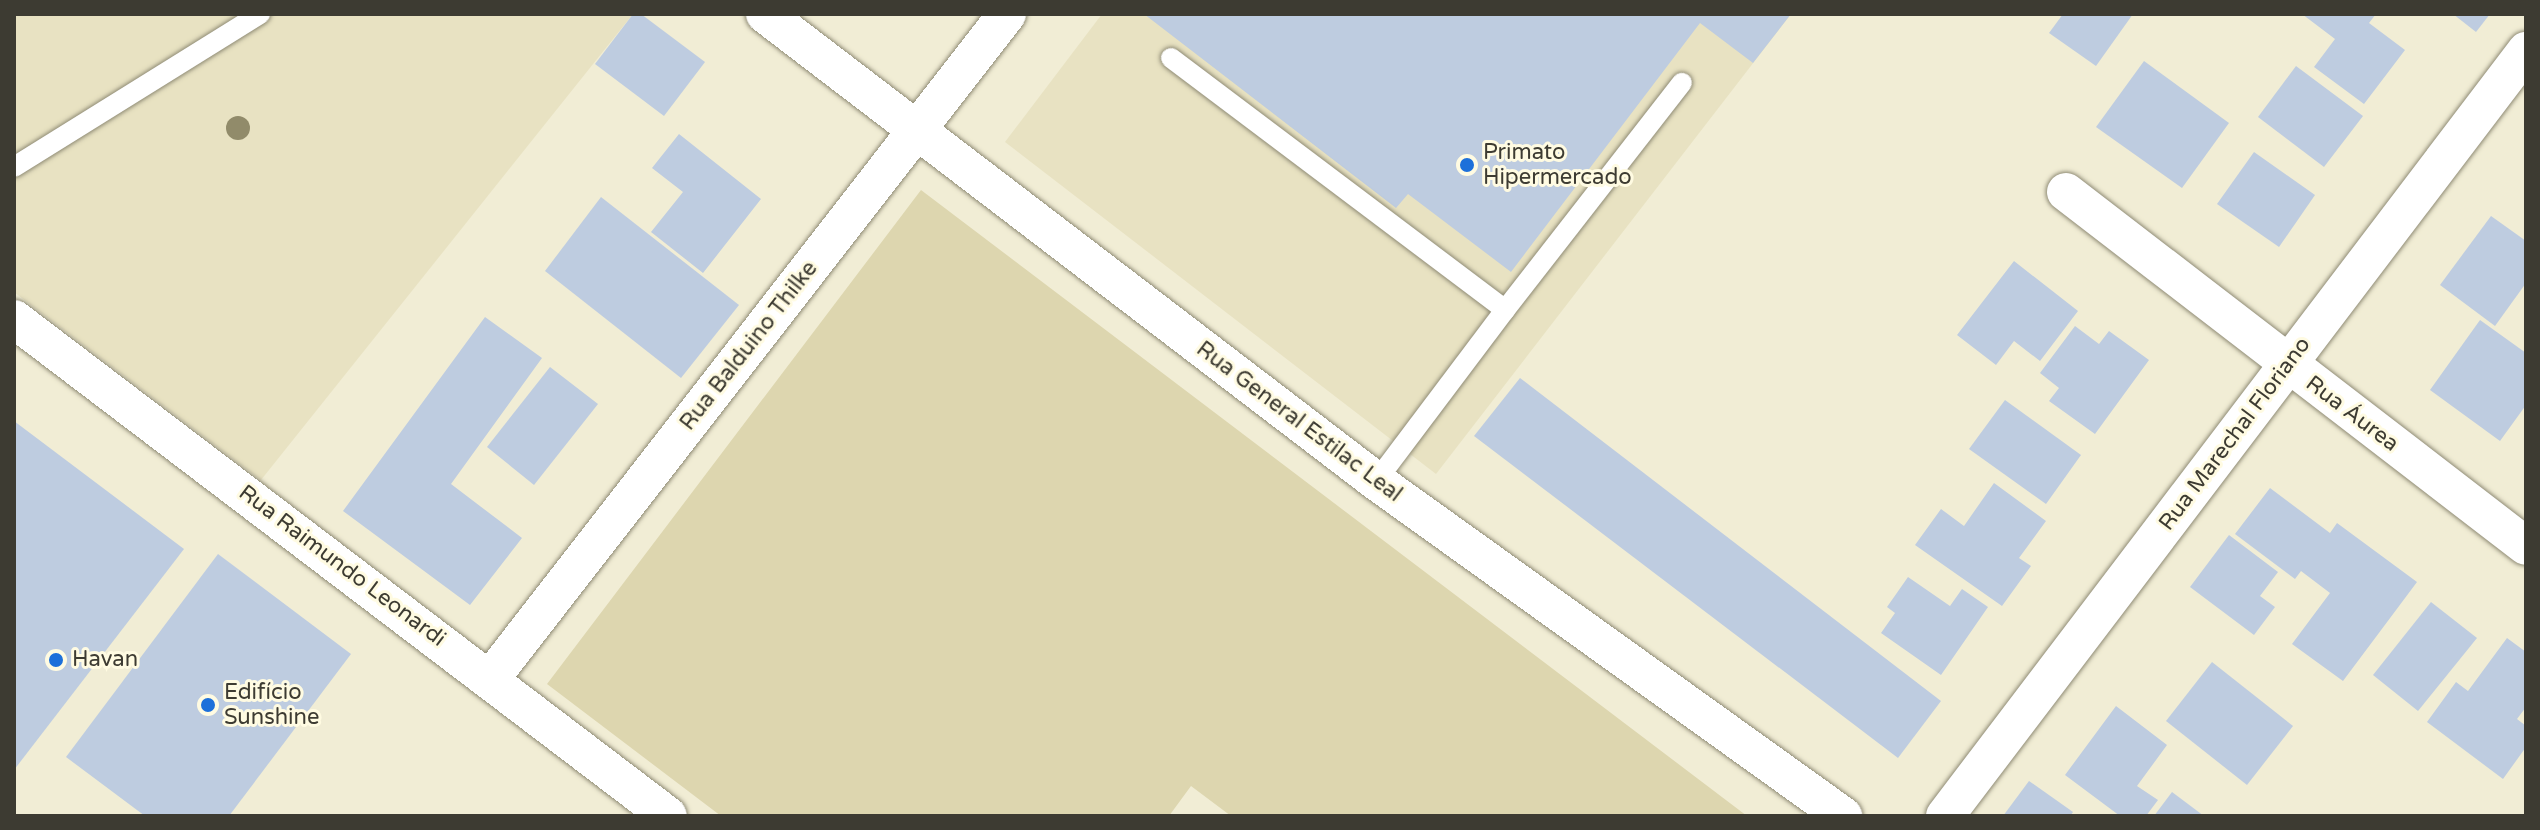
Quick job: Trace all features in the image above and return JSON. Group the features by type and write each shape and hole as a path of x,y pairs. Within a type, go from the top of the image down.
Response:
{"street":[{"name":"Rua General Estilac Leal","path":"765,14 914,132 1376,481 1843,816"},
{"name":"Rua Balduino Thilke","path":"491,678 1007,14"},
{"name":"Rua Marechal Floriano","path":"1945,816 2526,51"},
{"name":"Rua Áurea","path":"2066,192 2526,546"},
{"name":"Rua Raimundo Leonardi","path":"14,319 491,678 668,816"}],"lane":[{"path":"14,167 260,14"},
{"path":"1171,58 1505,310"},
{"path":"1376,481 1682,83"}],"shaded area":[{"path":"14,14 633,14 261,480 14,292"},
{"path":"1102,14 1791,14 1436,474 1005,142"},
{"path":"921,190 1747,816 1231,816 1191,786 1169,816 721,816 547,684"}],"building":[{"path":"633,14 641,14 705,62 664,116 595,64"},
{"name":"Primato Hipermercado","path":"1144,14 1791,14 1753,63 1700,23 1511,272 1408,194 1396,208"},
{"path":"2063,14 2133,14 2096,66 2049,33"},
{"path":"2302,14 2376,14 2369,23 2405,50 2364,104 2314,67 2335,39"},
{"path":"2453,14 2490,14 2476,32"},
{"path":"2144,61 2229,123 2182,188 2096,127"},
{"path":"2296,66 2363,116 2324,167 2258,117"},
{"path":"679,134 761,199 703,273 651,232 683,192 652,168"},
{"path":"2254,152 2315,195 2279,247 2217,204"},
{"path":"601,197 739,305 681,378 545,271"},
{"path":"2491,216 2526,241 2526,283 2495,326 2440,285"},
{"path":"2014,261 2078,311 2040,361 2014,341 1996,365 1957,335"},
{"path":"485,317 542,358 451,484 522,538 470,605 343,511"},
{"path":"2480,320 2526,353 2526,405 2500,441 2430,390"},
{"path":"2075,326 2099,344 2109,331 2149,360 2095,434 2049,401 2059,388 2040,373"},
{"path":"550,367 598,404 534,485 487,447"},
{"path":"1520,378 1941,701 1898,758 1474,436"},
{"path":"2005,400 2081,455 2046,504 1969,449"},
{"name":"Havan","path":"14,421 184,549 14,770"},
{"path":"1994,483 2046,521 2019,558 2031,566 2002,606 1915,545 1941,509 1964,526"},
{"path":"2270,488 2330,533 2337,523 2417,582 2343,681 2292,644 2330,593 2301,571 2295,579 2235,534"},
{"path":"2229,535 2278,572 2260,596 2275,607 2254,635 2190,587"},
{"name":"Edifício Sunshine","path":"218,554 351,654 229,816 145,816 66,757"},
{"path":"1908,577 1950,606 1962,589 1988,607 1941,675 1881,633 1895,613 1887,607"},
{"path":"2431,602 2477,638 2418,711 2373,675"},
{"path":"2507,638 2526,652 2526,707 2517,719 2526,726 2526,747 2503,779 2427,722 2456,682 2468,691"},
{"path":"2212,662 2293,726 2247,785 2166,721"},
{"path":"2116,706 2167,745 2137,786 2158,800 2146,816 2120,816 2065,775"},
{"path":"2029,781 2073,812 2070,816 2003,816"},
{"path":"2172,792 2204,816 2154,816"}],"place":[{"name":"Primato Hipermercado","path":"1467,165"},
{"name":"Havan","path":"56,660"},
{"name":"Edifício Sunshine","path":"208,705"}]}
